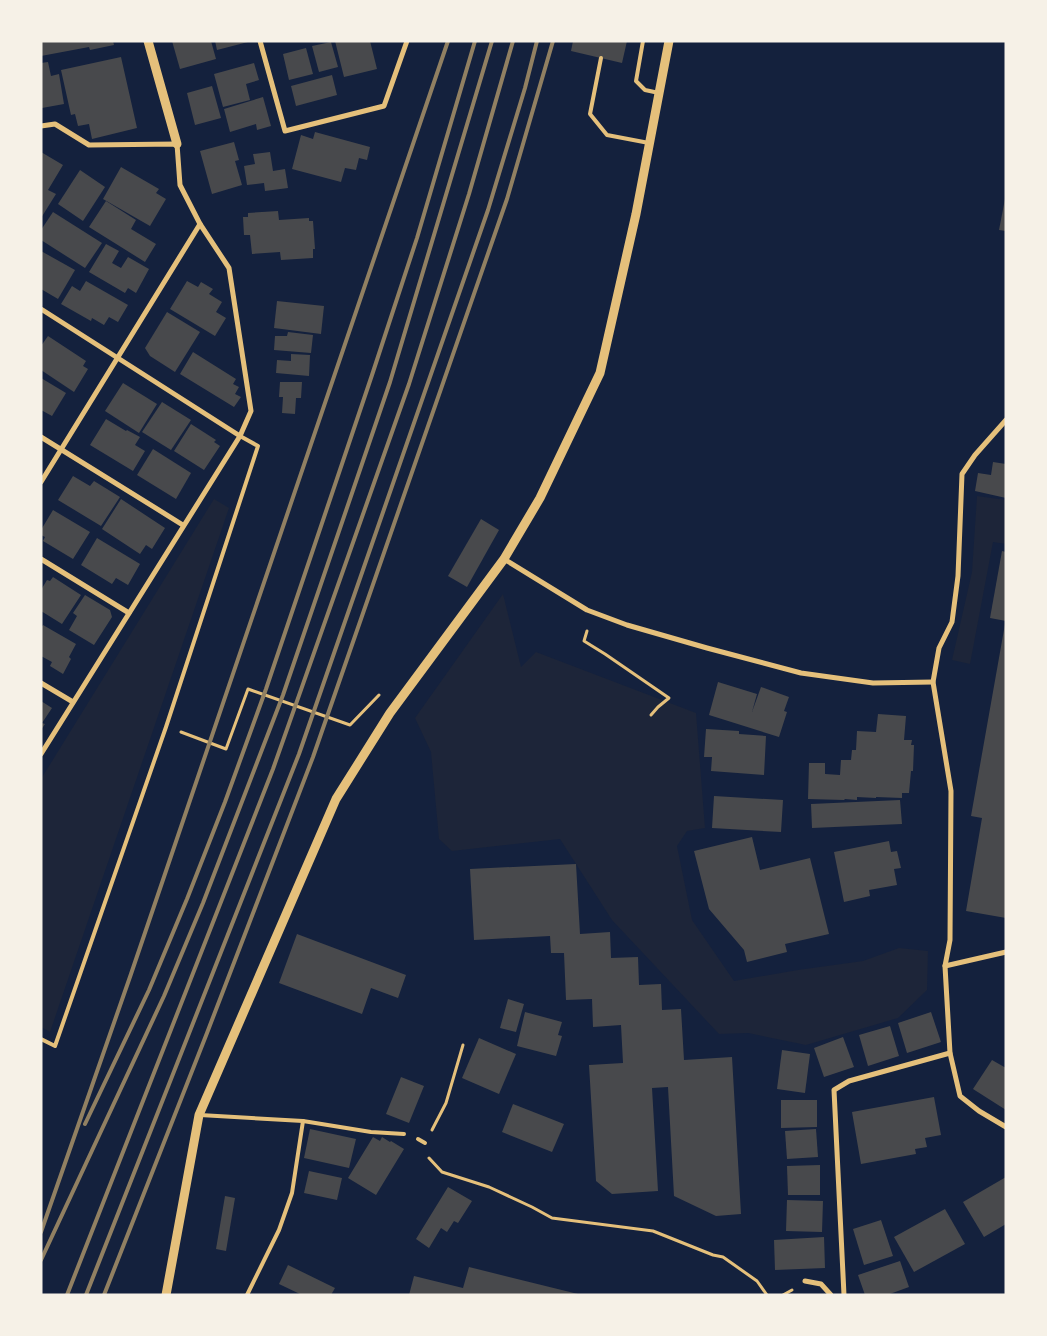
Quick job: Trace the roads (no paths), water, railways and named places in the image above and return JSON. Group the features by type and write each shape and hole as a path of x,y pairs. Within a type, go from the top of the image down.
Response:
{"street":[{"path":"41,754 240,436 251,410 229,268 200,224 180,185 177,144 148,41"},
{"path":"261,41 285,131 384,106 407,41"},
{"path":"166,1295 199,1115 336,799 390,713 504,559 540,498 600,373 636,214 669,41"},
{"path":"41,126 55,124 89,145 177,144"},
{"path":"41,482 200,224"},
{"path":"41,309 240,436"},
{"path":"1006,420 974,455 962,474 958,576 952,622 939,648 933,682 950,791 950,940 945,966 950,1053 960,1096 1006,1128"},
{"path":"41,437 183,525"},
{"path":"41,558 129,613"},
{"path":"504,559 588,610 627,625 698,646 801,672 873,683 933,682"},
{"path":"41,682 73,702"},
{"path":"945,966 1006,952"},
{"path":"844,1295 834,1090 849,1081 950,1053"},
{"path":"805,1281 821,1284 830,1295"}],"lane":[{"path":"643,41 636,82 645,90 659,93"},
{"path":"601,58 590,114 607,134 649,143"},
{"path":"41,1039 55,1046 166,727 258,446 240,436"},
{"path":"199,1115 304,1120 371,1132 404,1134"},
{"path":"247,1295 279,1230 292,1193 304,1120"},
{"path":"418,1139 425,1143"}],"railway":[{"path":"41,1232 131,974 448,41"},
{"path":"85,1124 149,990 187,899 266,689 417,238 475,41"},
{"path":"41,1260 164,996 203,903 283,695 390,382 492,41"},
{"path":"67,1295 273,769 409,384 469,194 513,41"},
{"path":"86,1295 299,754 488,210 525,88 537,41"},
{"path":"104,1295 313,757 507,199 553,41"}]}
